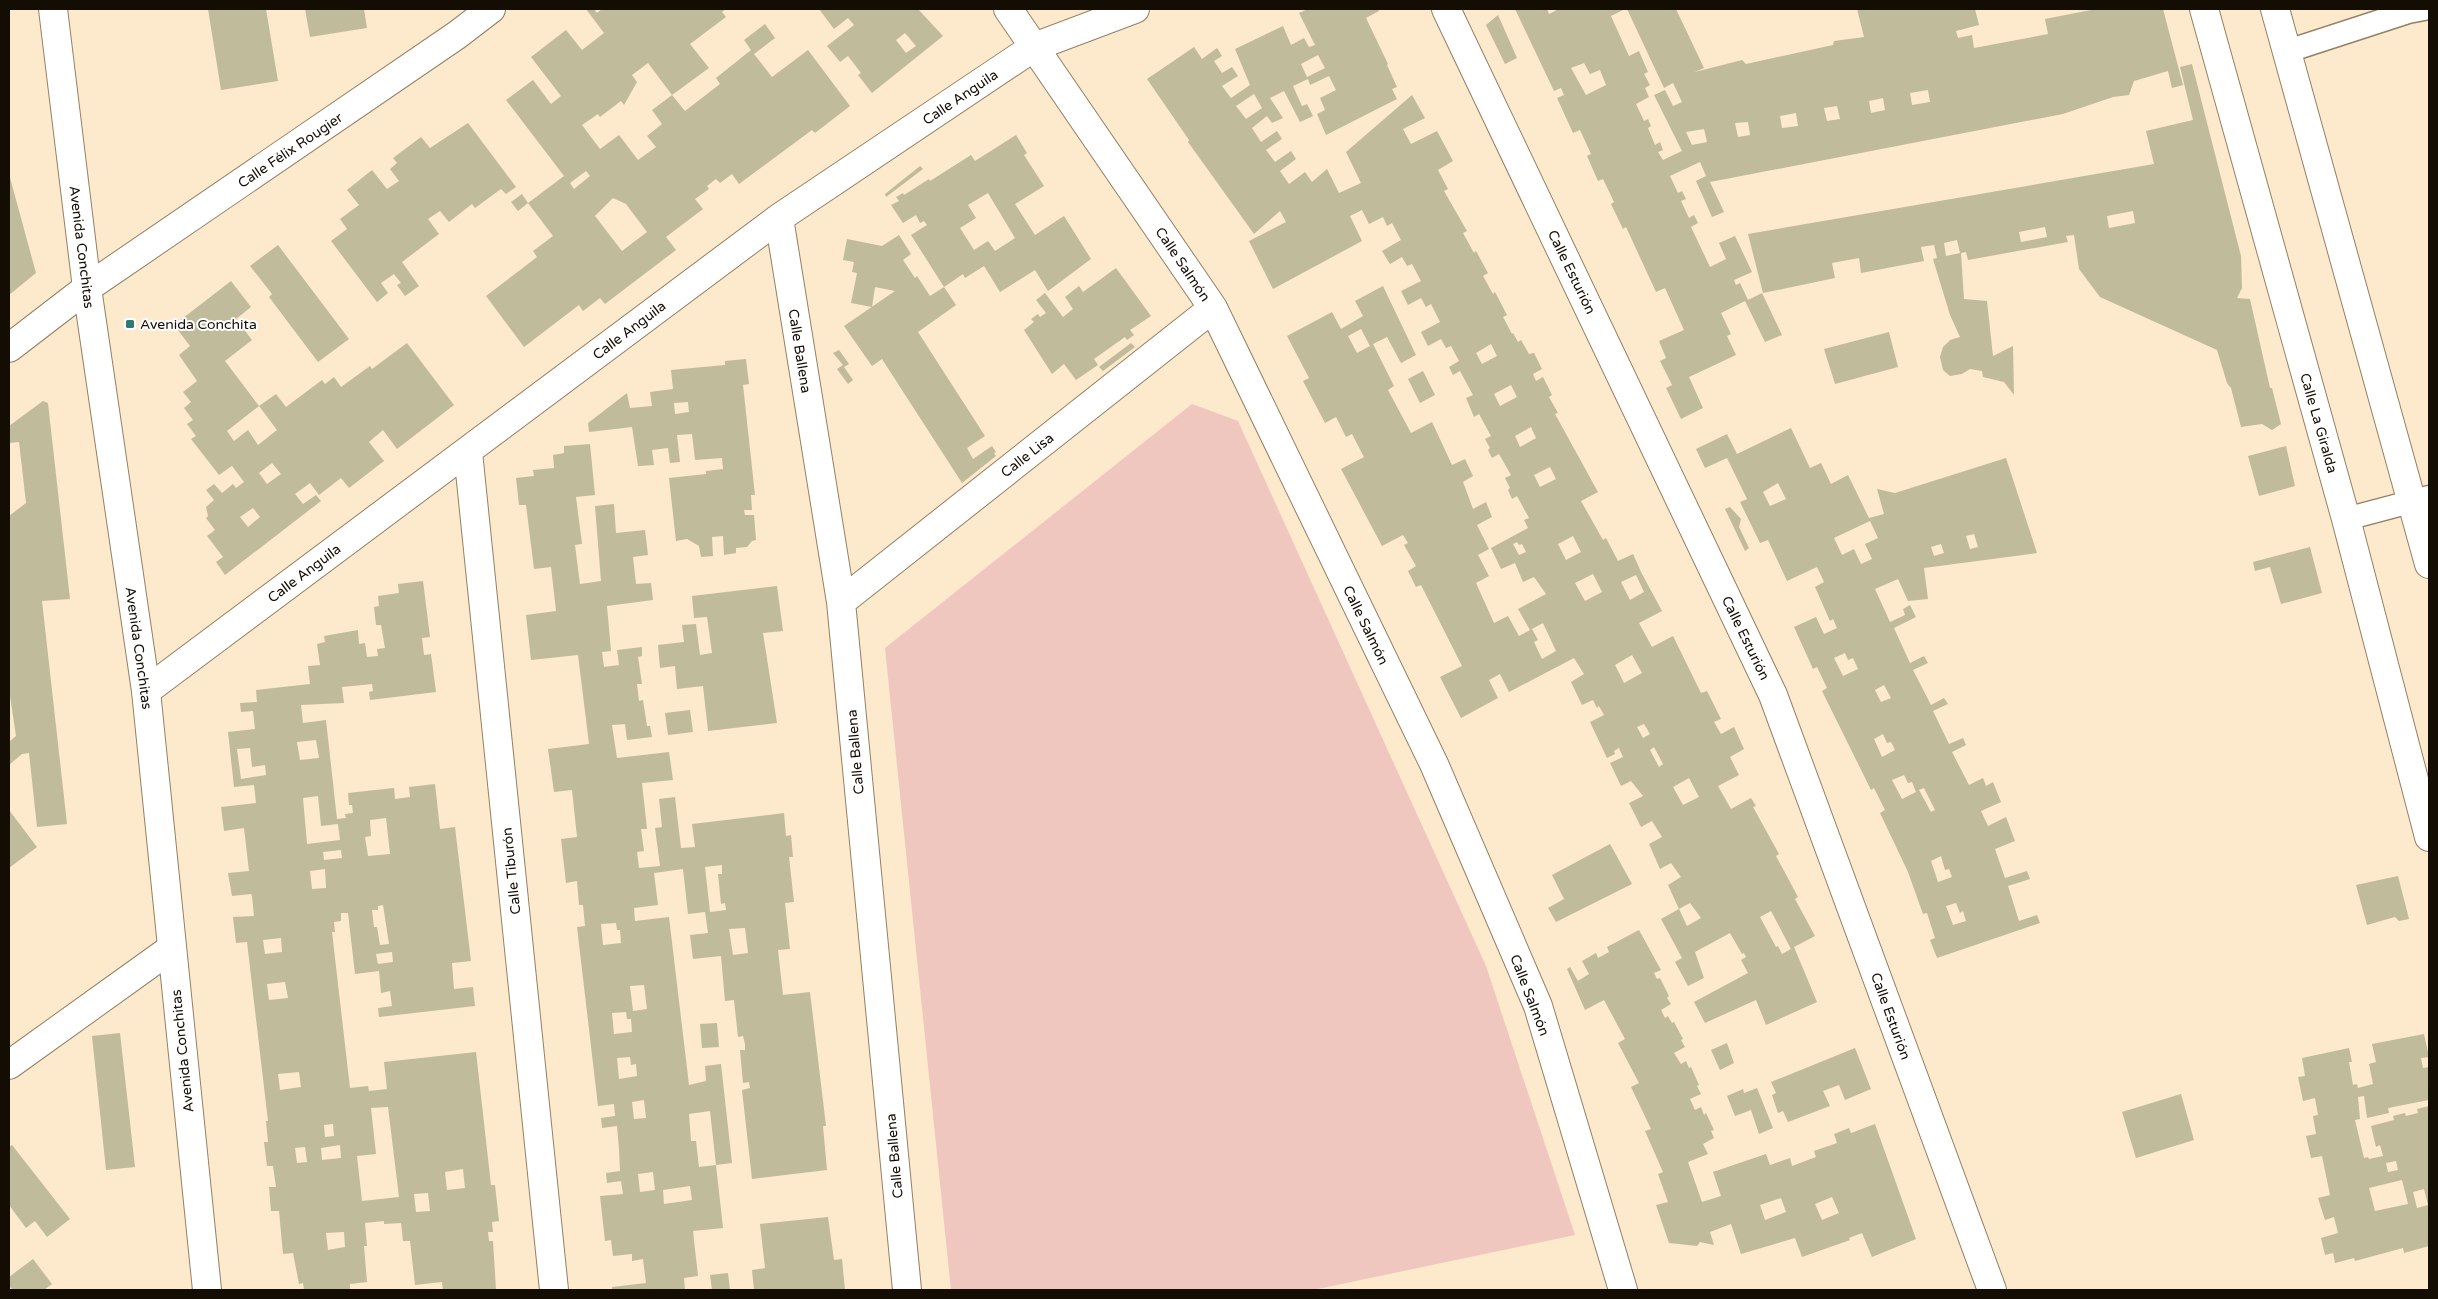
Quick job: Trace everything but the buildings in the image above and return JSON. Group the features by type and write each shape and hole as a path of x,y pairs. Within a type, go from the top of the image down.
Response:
{"street":[{"name":"Avenida Conchitas","path":"53,9 87,288 146,691 207,1290"},
{"path":"453,9 458,35"},
{"name":"Calle Félix Rougier","path":"9,348 87,288 458,35 491,9"},
{"name":"Calle Salmón","path":"1008,9 1213,308 1434,764 1538,1006 1623,1290"},
{"name":"Calle Anguila","path":"146,691 468,452 778,218 1034,47 1135,9"},
{"name":"Calle Esturión","path":"1446,9 1773,694 1992,1290"},
{"name":"Calle La Giralda","path":"2204,9 2346,519 2429,838"},
{"path":"2275,9 2420,499 2429,564"},
{"name":"Calle Ballena","path":"778,218 841,602 907,1290"},
{"name":"Calle Lisa","path":"841,602 1213,308"},
{"name":"Calle Tiburón","path":"468,452 554,1290"},
{"path":"9,1065 172,948"}],"lane":[{"path":"2288,51 2410,10"},
{"path":"2346,519 2420,499"}],"shaded area":[{"path":"1192,404 1238,421 1486,966 1575,1235 1313,1290 951,1290 885,648"}],"place":[{"name":"Avenida Conchita","path":"130,324"}]}
